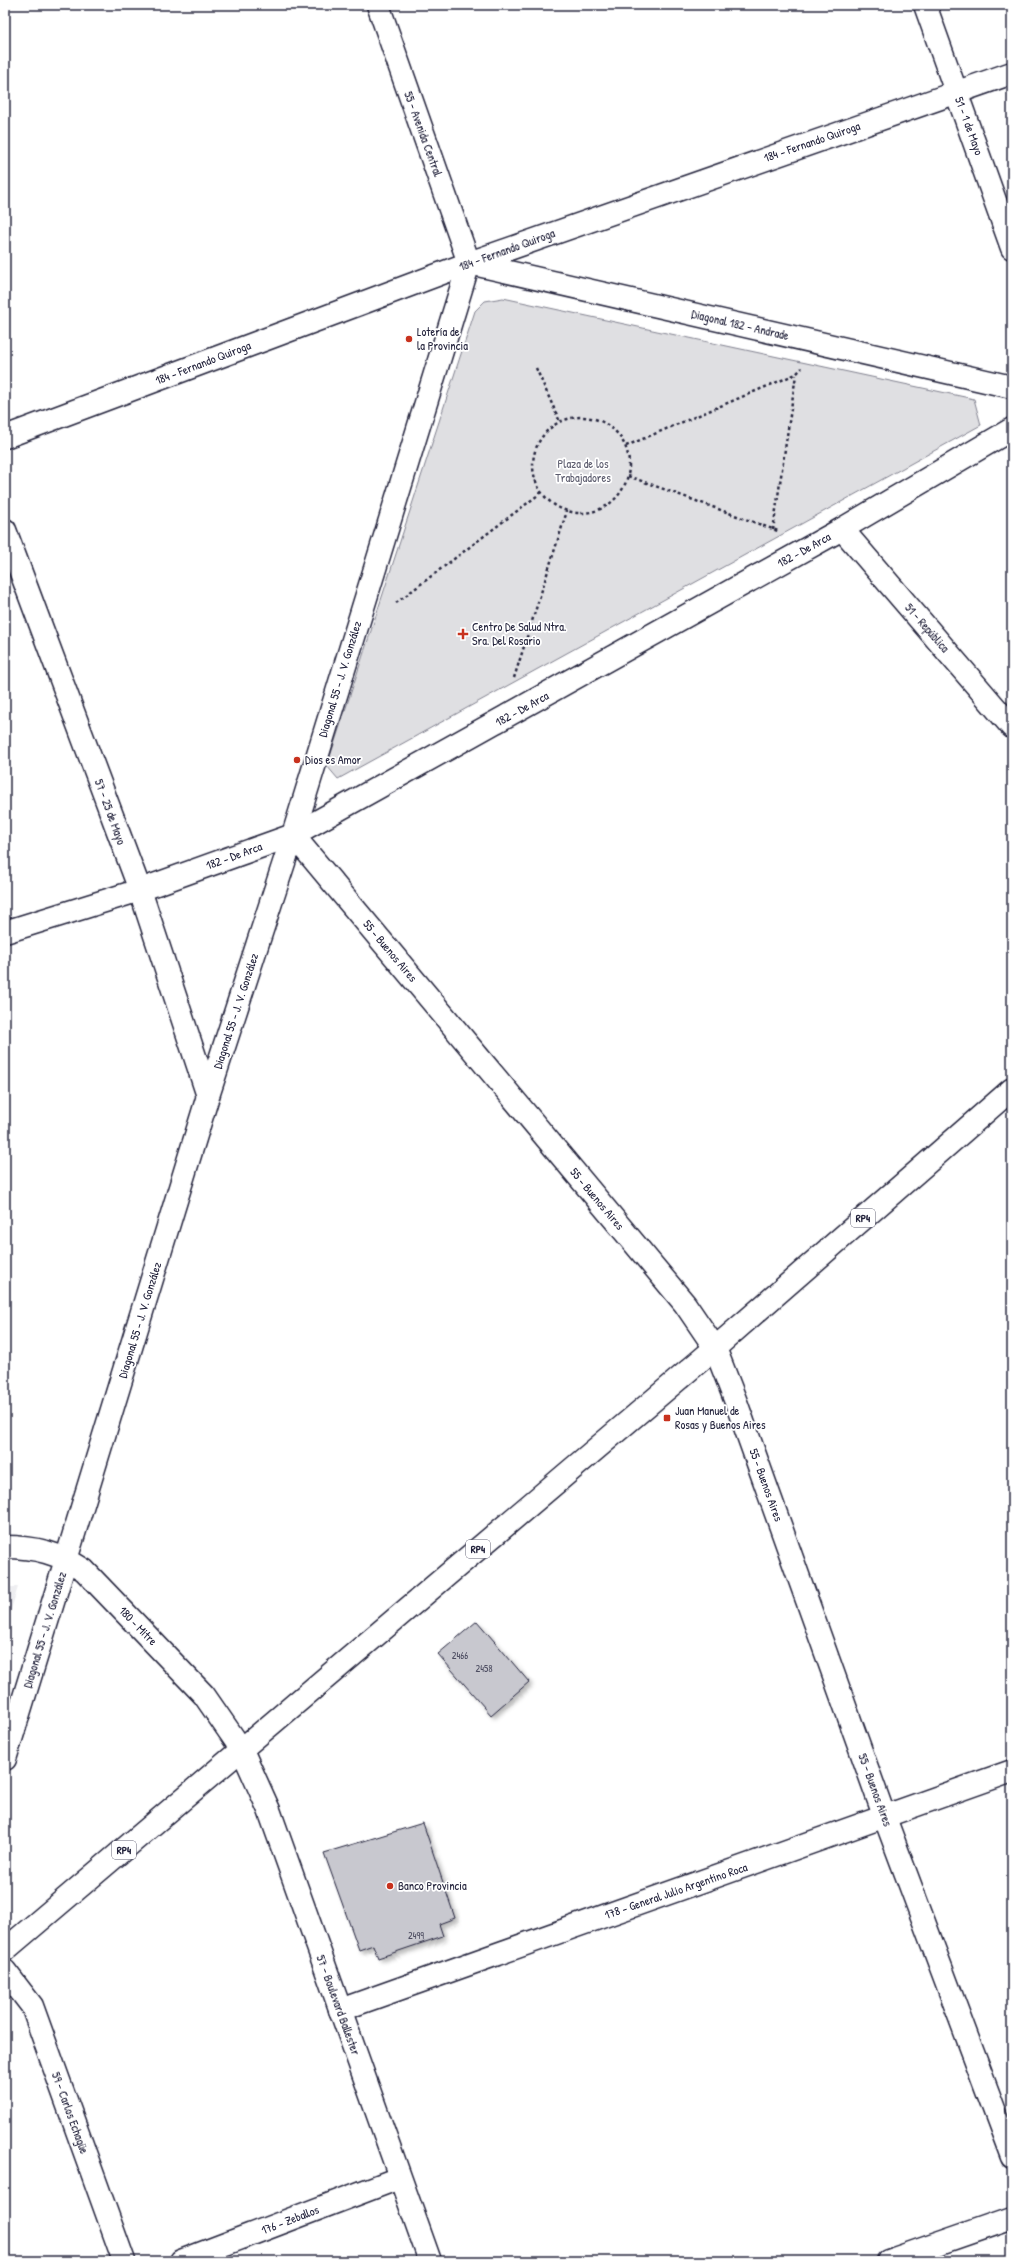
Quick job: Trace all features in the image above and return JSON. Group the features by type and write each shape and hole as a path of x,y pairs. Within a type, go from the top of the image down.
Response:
{"street":[{"name":"55 - Avenida Central","path":"378,5 469,263"},
{"name":"51 - 1 de Mayo","path":"925,5 1012,248"},
{"name":"184 - Fernando Quiroga","path":"5,437 469,263 1012,73"},
{"name":"Diagonal 182 - Andrade","path":"469,263 1012,386"},
{"name":"Diagonal 55 - J. V. González","path":"5,1759 208,1096 293,835 352,636 469,263"},
{"name":"182 - De Arca","path":"5,932 140,890 293,835 501,721 842,529 1012,429"},
{"name":"51 - República","path":"842,529 1012,727"},
{"name":"57 - 25 de Mayo","path":"5,530 140,890 208,1096"},
{"name":"55 - Buenos Aires","path":"293,835 685,1304 715,1348 736,1402 885,1818 1012,2157"},
{"name":"RP4","path":"5,1950 715,1348 1012,1089"},
{"name":"180 - Mitre","path":"5,1547 44,1550 66,1558 90,1575 204,1695 242,1750"},
{"name":"57 - Boulevard Ballester","path":"242,1750 269,1810 399,2178 430,2261"},
{"name":"178 - General Julio Argentino Roca","path":"340,2010 885,1818 1012,1771"},
{"name":"59 - Carlos Echagüe","path":"5,1971 32,2006 124,2261"},
{"name":"176 - Zeballos","path":"181,2261 399,2178"},
{"path":"888,2261 1012,2218"}],"path":[{"path":"626,446 796,374 823,344"},
{"path":"536,368 560,422"},
{"path":"773,530 796,374"},
{"path":"575,418 591,418 606,424 617,434 626,446 629,461 628,476 622,490 613,502 599,510 583,513 567,511 553,504 542,492 535,477 533,462 538,445 546,432 560,422 575,418"},
{"path":"628,476 814,544"},
{"path":"390,607 542,492"},
{"path":"501,721 567,511"}],"shaded area":[{"path":"5,1587 18,1587 5,1629"}],"green space":[{"name":"Plaza de los Trabajadores","path":"503,298 974,399 981,425 338,779 327,766 475,311 485,301"}],"building":[{"path":"477,1621 529,1682 491,1715 438,1654"},
{"name":"Banco Provincia","path":"423,1823 455,1918 439,1924 443,1936 378,1958 373,1945 359,1950 324,1853"}],"place":[{"name":"Lotería de la Provincia","path":"409,339"},
{"name":"Centro De Salud Ntra. Sra. Del Rosario","path":"463,634"},
{"name":"Dios es Amor","path":"297,760"},
{"name":"Juan Manuel de Rosas y Buenos Aires","path":"667,1418"},
{"name":"Banco Provincia","path":"390,1886"}]}
